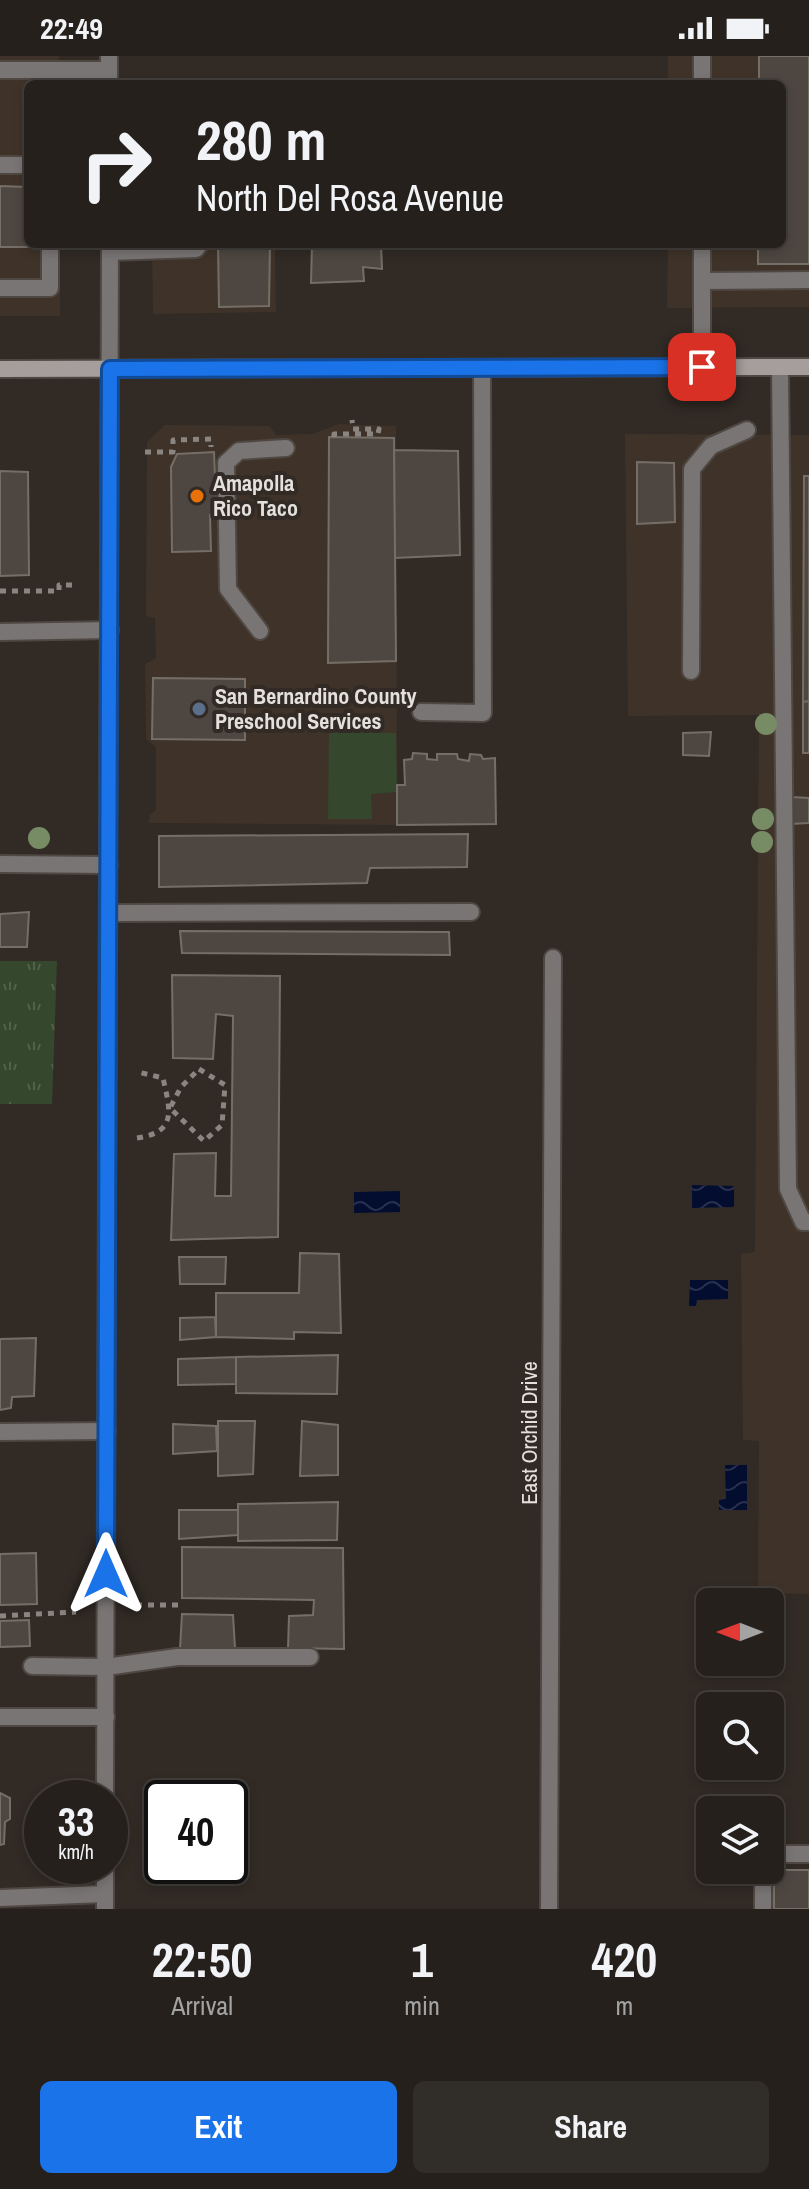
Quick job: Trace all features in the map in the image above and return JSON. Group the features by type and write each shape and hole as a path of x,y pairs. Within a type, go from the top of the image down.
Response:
{"main road":[{"path":"0,369 809,367"}],"street":[{"path":"702,56 702,80"},
{"path":"0,70 109,70"},
{"path":"0,165 24,165"},
{"path":"0,288 50,288 50,248"},
{"path":"105,1780 110,248 197,248"},
{"path":"702,248 702,367"},
{"path":"702,281 809,280"},
{"path":"780,367 788,1189 803,1222 809,1222"},
{"path":"421,712 483,713 482,368"},
{"path":"691,671 692,469 711,446 747,430"},
{"path":"260,631 228,589 226,463 239,451 286,448"},
{"path":"0,632 110,630"},
{"path":"0,864 109,865"},
{"path":"109,913 471,912"},
{"name":"East Orchid Drive","path":"549,1909 553,958"},
{"path":"0,1432 107,1431"},
{"path":"32,1666 106,1667 177,1657 310,1657"},
{"path":"0,1717 106,1717"},
{"path":"763,1909 763,1885 779,1854 809,1854"},
{"path":"0,1898 105,1902"}],"path":[{"path":"334,437 378,434 379,429 353,429 352,420"},
{"path":"145,452 173,452 173,440 211,439 210,452"},
{"path":"0,591 59,591 59,585 77,585"},
{"path":"137,1138 155,1135 167,1123 170,1108 181,1087 199,1069 225,1085 222,1125 204,1141 170,1108 163,1078 138,1072"},
{"path":"136,1605 183,1605"},
{"path":"0,1616 76,1612"}],"shaded area":[{"path":"0,56 59,56 59,80 24,80 24,248 60,248 60,316 0,316"},
{"path":"668,56 809,56 809,307 667,308 668,248 786,248 786,80 668,80"},
{"path":"152,248 275,248 276,312 153,314"},
{"path":"339,424 396,426 397,825 149,823 150,814 156,810 156,747 146,739 145,664 156,658 155,618 146,616 147,442 165,425 270,426 276,435 312,434"},
{"path":"625,434 809,435 809,1594 784,1594 784,1588 758,1588 759,1441 743,1440 741,1254 755,1252 759,715 628,716"}],"green space":[{"path":"329,732 396,733 397,792 371,794 372,819 328,819"},
{"path":"0,961 57,961 52,1104 0,1104"}],"water":[{"path":"692,1185 734,1186 734,1207 692,1208"},
{"path":"400,1191 400,1212 354,1213 354,1192"},
{"path":"690,1280 728,1280 728,1299 697,1300 696,1306 689,1306"},
{"path":"725,1465 747,1465 747,1510 719,1510 719,1500 726,1499"}],"building":[{"path":"759,56 809,56 809,264 758,264 758,248 786,248 786,80 759,80"},
{"path":"0,186 24,187 24,247 0,247"},
{"path":"218,248 270,248 269,306 219,307"},
{"path":"312,248 381,248 382,269 363,267 364,281 311,283"},
{"path":"329,437 394,438 396,661 328,663"},
{"path":"394,450 458,451 460,555 395,558"},
{"name":"Amapolla Rico Taco","path":"214,452 215,477 223,479 221,513 210,515 211,551 172,552 171,467 177,454"},
{"path":"637,462 674,463 675,522 637,524"},
{"path":"0,471 28,472 29,575 0,576"},
{"path":"804,476 809,476 809,701 803,702"},
{"name":"San Bernardino County Preschool Services","path":"153,678 245,679 245,740 152,739"},
{"path":"809,701 809,753 803,753 803,702"},
{"path":"711,732 709,756 683,755 683,733"},
{"path":"413,753 427,754 427,759 437,760 437,754 457,754 458,759 469,761 470,754 481,755 483,759 495,758 496,824 397,825 397,785 405,785 404,760 412,759"},
{"path":"792,797 809,798 809,823 791,824"},
{"path":"468,834 467,867 370,868 367,883 159,887 159,836"},
{"path":"29,912 27,947 0,947 0,914"},
{"path":"180,931 449,932 450,955 182,953"},
{"path":"172,975 280,976 278,1237 171,1240 174,1154 216,1153 215,1196 231,1196 233,1016 216,1014 213,1059 173,1058"},
{"path":"300,1253 339,1254 341,1333 294,1332 294,1339 216,1337 216,1293 299,1293"},
{"path":"179,1257 226,1257 225,1284 180,1284"},
{"path":"215,1317 216,1337 180,1340 180,1318"},
{"path":"36,1338 34,1396 12,1397 11,1408 0,1410 0,1339"},
{"path":"338,1355 337,1394 236,1393 236,1357"},
{"path":"236,1357 236,1384 178,1385 178,1359"},
{"path":"218,1421 255,1421 253,1474 218,1476"},
{"path":"302,1421 338,1425 338,1475 300,1476"},
{"path":"173,1424 216,1426 217,1451 173,1454"},
{"path":"338,1502 337,1540 238,1541 238,1504"},
{"path":"179,1510 238,1510 238,1535 179,1539"},
{"path":"182,1547 343,1548 344,1649 288,1648 289,1616 313,1615 314,1600 182,1598"},
{"path":"36,1553 37,1604 0,1605 0,1554"},
{"path":"182,1614 233,1615 235,1648 180,1649"},
{"path":"29,1620 30,1646 0,1647 0,1621"},
{"path":"0,1793 10,1798 10,1819 5,1822 4,1844 0,1845"},
{"path":"784,1870 809,1870 809,1909 774,1909 774,1884 784,1884"}],"place":[{"name":"Amapolla Rico Taco","path":"197,496"},
{"name":"San Bernardino County Preschool Services","path":"199,709"}],"route":[{"path":"106,1574 110,369 702,367"}]}
